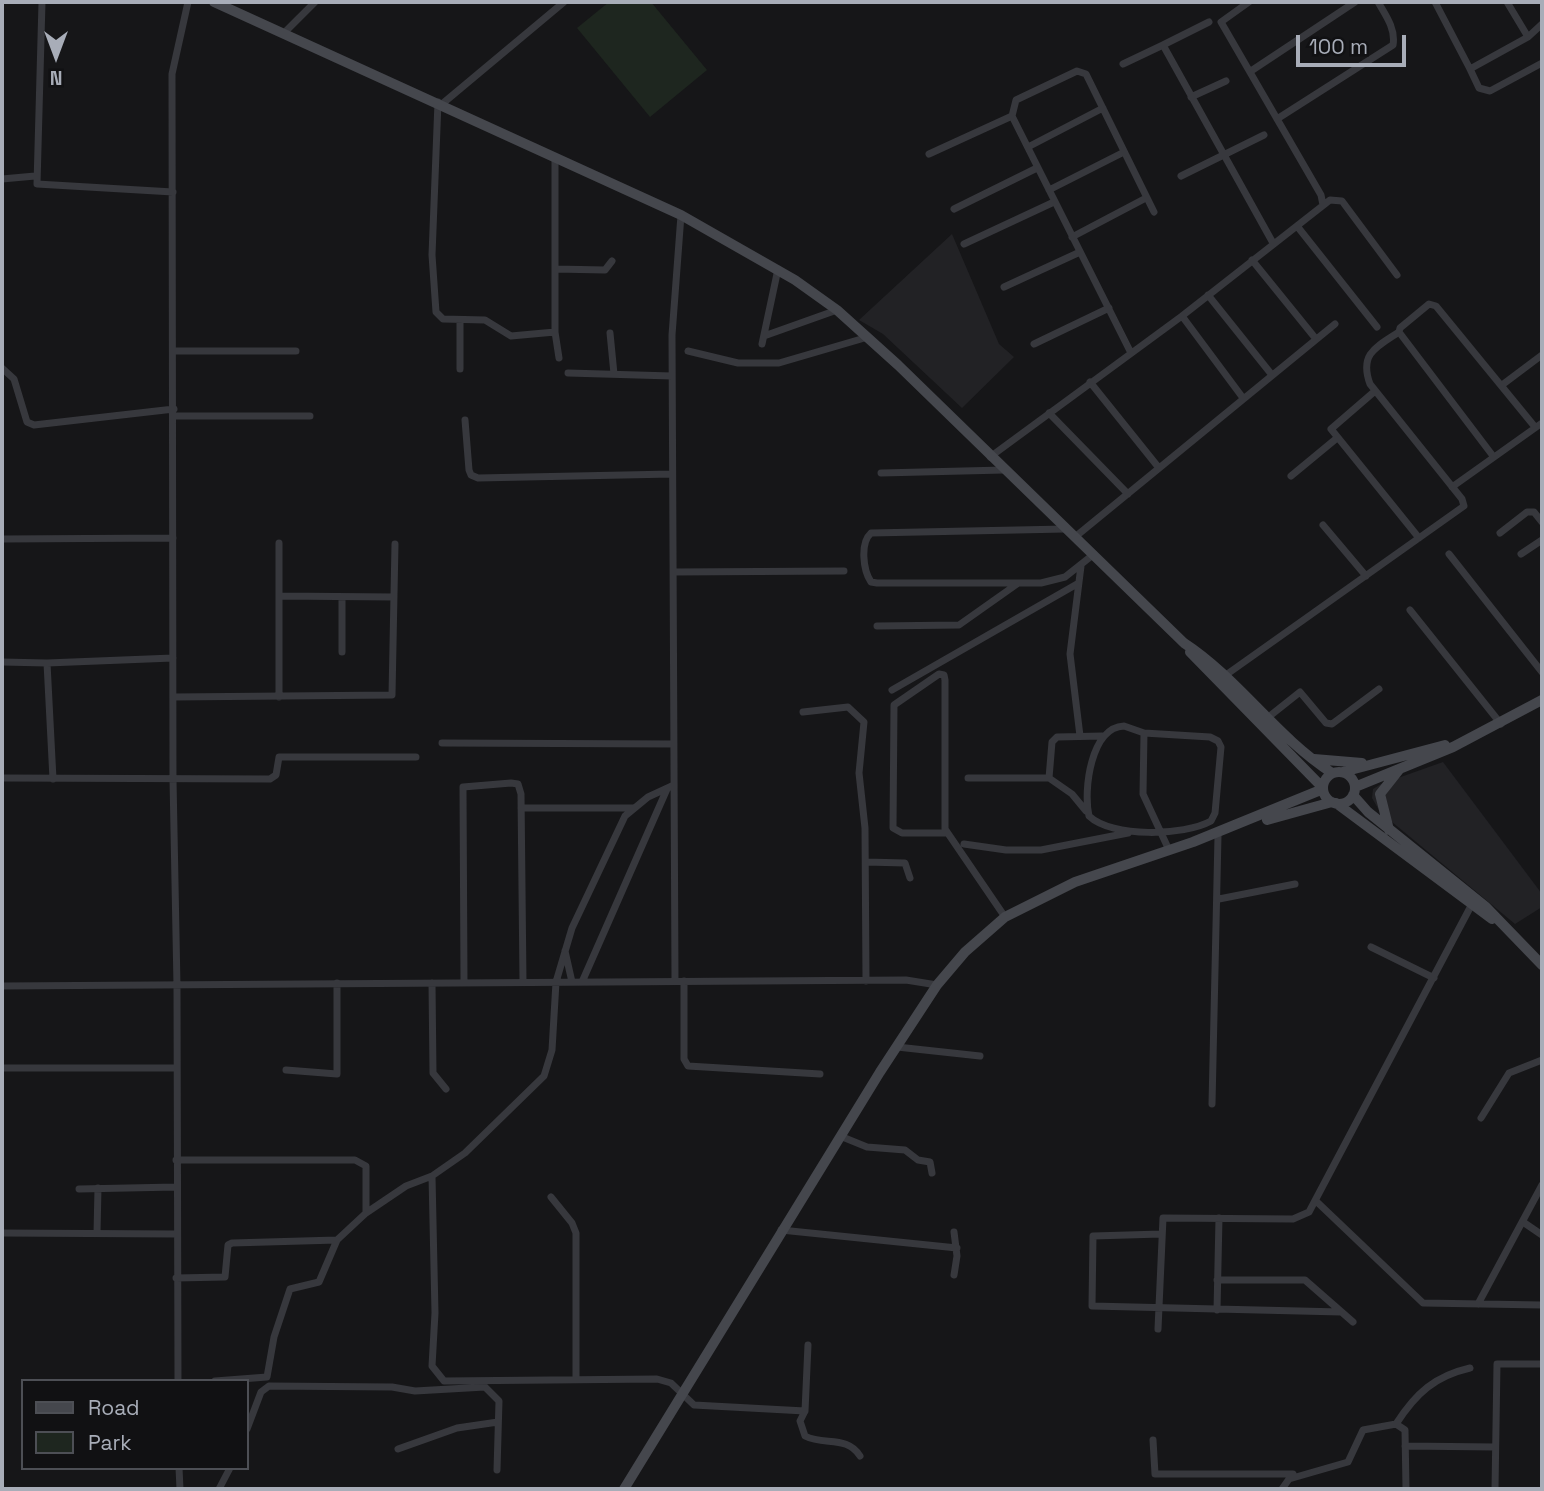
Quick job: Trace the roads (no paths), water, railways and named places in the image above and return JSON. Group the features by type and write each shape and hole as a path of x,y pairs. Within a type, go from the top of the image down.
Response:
{"main road":[{"path":"214,2 681,215 778,268 837,310 1184,643 1310,759 1353,779 1354,791 1362,807 1486,907 1542,965"},
{"path":"1184,643 1200,664 1334,802 1499,922"},
{"path":"1193,842 1334,802 1348,801 1354,791 1402,766 1469,740 1542,700"},
{"path":"1323,789 1326,778 1337,773 1469,740"},
{"path":"1310,759 1380,763"},
{"path":"1390,830 1380,794 1402,766"},
{"path":"624,1489 780,1230 937,985 965,952 1005,917 1075,882 1193,842 1323,789"}],"street":[{"path":"43,2 35,177 39,185 173,192"},
{"path":"178,1379 177,986 173,779 173,61 188,2"},
{"path":"283,34 315,2"},
{"path":"555,332 511,335 485,320 443,319 436,312 432,228 440,103 564,2"},
{"path":"1249,2 1221,22 1321,195 1324,205"},
{"path":"1251,71 1355,2"},
{"path":"1277,119 1393,44 1395,39 1389,21 1378,2"},
{"path":"1435,2 1479,88 1490,91 1542,63"},
{"path":"1507,2 1528,37"},
{"path":"1123,64 1209,22"},
{"path":"1470,69 1528,37 1542,24"},
{"path":"1163,45 1273,243"},
{"path":"1130,351 1012,116 1016,100 1077,71 1086,74 1154,212"},
{"path":"1191,97 1226,81"},
{"path":"1028,147 1103,108"},
{"path":"929,154 1012,116"},
{"path":"1181,176 1265,135"},
{"path":"1049,190 1124,152"},
{"path":"555,158 555,332 559,358"},
{"path":"954,209 1037,168"},
{"path":"2,179 35,177"},
{"path":"1072,237 1146,198"},
{"path":"990,457 1130,351 1182,316 1273,243 1334,199 1342,201 1397,275"},
{"path":"964,244 1054,202"},
{"path":"681,215 672,335 674,744 671,787 684,1059 688,1066 820,1074"},
{"path":"1297,226 1377,327"},
{"path":"1004,287 1080,252"},
{"path":"1252,260 1316,339"},
{"path":"555,269 605,270 612,261"},
{"path":"778,268 763,340 837,310"},
{"path":"1208,295 1272,375"},
{"path":"1223,677 1464,506 1462,499 1452,487 1375,391 1365,370 1366,360 1376,348 1399,332 1400,328 1429,303 1434,304 1502,386 1539,425 1452,487"},
{"path":"1034,344 1110,308"},
{"path":"1182,316 1243,398"},
{"path":"460,320 460,369"},
{"path":"1075,537 1335,324"},
{"path":"1399,332 1493,456"},
{"path":"611,333 614,374"},
{"path":"688,351 738,363 766,364 803,358 868,337"},
{"path":"173,351 296,351"},
{"path":"1502,386 1542,355"},
{"path":"2,368 14,379 27,422 34,425 174,413 310,415"},
{"path":"568,373 672,376"},
{"path":"1090,382 1127,432 1159,468"},
{"path":"1375,391 1332,425 1331,429 1419,538"},
{"path":"1049,413 1128,494"},
{"path":"465,420 469,470 471,475 478,478 672,474"},
{"path":"1292,476 1337,438"},
{"path":"881,473 1004,470"},
{"path":"1500,533 1527,512 1534,512 1542,522"},
{"path":"1323,525 1366,576"},
{"path":"1065,529 880,531 871,533 866,540 866,570 871,582 1055,581 1094,554"},
{"path":"2,539 173,538"},
{"path":"1521,554 1542,540"},
{"path":"279,543 279,696"},
{"path":"174,697 389,696 394,693 396,544"},
{"path":"1450,554 1542,672"},
{"path":"1080,736 1079,711 1070,671 1081,565"},
{"path":"674,572 844,571"},
{"path":"877,626 959,625 1018,583"},
{"path":"892,690 1077,584"},
{"path":"279,596 394,597"},
{"path":"342,597 342,652"},
{"path":"1409,610 1502,724"},
{"path":"2,662 173,658"},
{"path":"47,663 52,779"},
{"path":"946,833 902,833 893,828 894,705 939,674 944,675 945,680 946,833 1005,917"},
{"path":"1266,719 1300,692 1326,723 1332,724 1379,689"},
{"path":"803,712 848,707 864,722 859,773 866,862 866,981"},
{"path":"968,778 1049,778 1074,796 1097,824 1111,829 1182,832 1211,821 1215,813 1221,747 1218,741 1210,737 1144,733 1114,727 1102,736 1088,779 1088,813"},
{"path":"1144,733 1143,793 1169,850"},
{"path":"1049,778 1054,738 1102,736"},
{"path":"442,743 674,744"},
{"path":"2,778 270,779 276,775 279,757 416,757"},
{"path":"464,982 463,787 518,784 521,808 523,982"},
{"path":"241,1379 267,1377 275,1335 290,1289 319,1282 337,1240 366,1213 406,1186 432,1176 466,1153 544,1076 552,1050 556,982 565,950 618,827 633,808 671,787"},
{"path":"582,982 671,787"},
{"path":"521,808 633,808"},
{"path":"964,844 1006,850 1041,850 1139,830"},
{"path":"1212,1104 1219,836"},
{"path":"866,862 905,863 910,878"},
{"path":"1219,899 1296,884"},
{"path":"1158,1329 1161,1222 1167,1217 1301,1218 1316,1201 1472,904"},
{"path":"1371,947 1434,978"},
{"path":"565,950 572,982"},
{"path":"2,986 680,981 918,981 937,985"},
{"path":"286,1070 337,1074 337,983"},
{"path":"432,983 433,1073 446,1089"},
{"path":"897,1046 980,1056"},
{"path":"1481,1118 1509,1073 1542,1060"},
{"path":"2,1068 176,1068"},
{"path":"840,1136 867,1147 905,1150 918,1160 930,1162 932,1174"},
{"path":"176,1160 362,1161 366,1166 366,1213"},
{"path":"432,1176 433,1369 446,1381 657,1380 671,1383 694,1405 805,1410"},
{"path":"1478,1304 1542,1185"},
{"path":"79,1188 176,1187"},
{"path":"97,1233 98,1188"},
{"path":"551,1197 572,1223 576,1233 576,1379"},
{"path":"1316,1201 1415,1299 1427,1304 1542,1305"},
{"path":"1217,1310 1219,1218"},
{"path":"1523,1222 1542,1235"},
{"path":"780,1230 957,1248"},
{"path":"954,1232 957,1248 954,1275"},
{"path":"2,1233 176,1234"},
{"path":"1161,1234 1094,1234 1091,1240 1092,1306 1341,1312"},
{"path":"176,1278 225,1277 228,1245 232,1243 337,1240"},
{"path":"1217,1280 1305,1280 1353,1322"},
{"path":"808,1345 805,1410 800,1422 805,1436 813,1440 846,1443 860,1456"},
{"path":"1495,1489 1497,1364 1542,1364"},
{"path":"1396,1424 1409,1404 1430,1383 1470,1368"},
{"path":"248,1426 261,1392 269,1386 392,1387 415,1391 485,1387 499,1401 497,1470"},
{"path":"398,1449 457,1427 498,1422"},
{"path":"1282,1489 1289,1479 1301,1474 1348,1462 1363,1430 1396,1424 1405,1430 1406,1489"},
{"path":"1153,1440 1154,1472 1158,1475 1301,1474"},
{"path":"1405,1446 1495,1447"},
{"path":"179,1470 180,1489"},
{"path":"219,1489 229,1470"}]}
